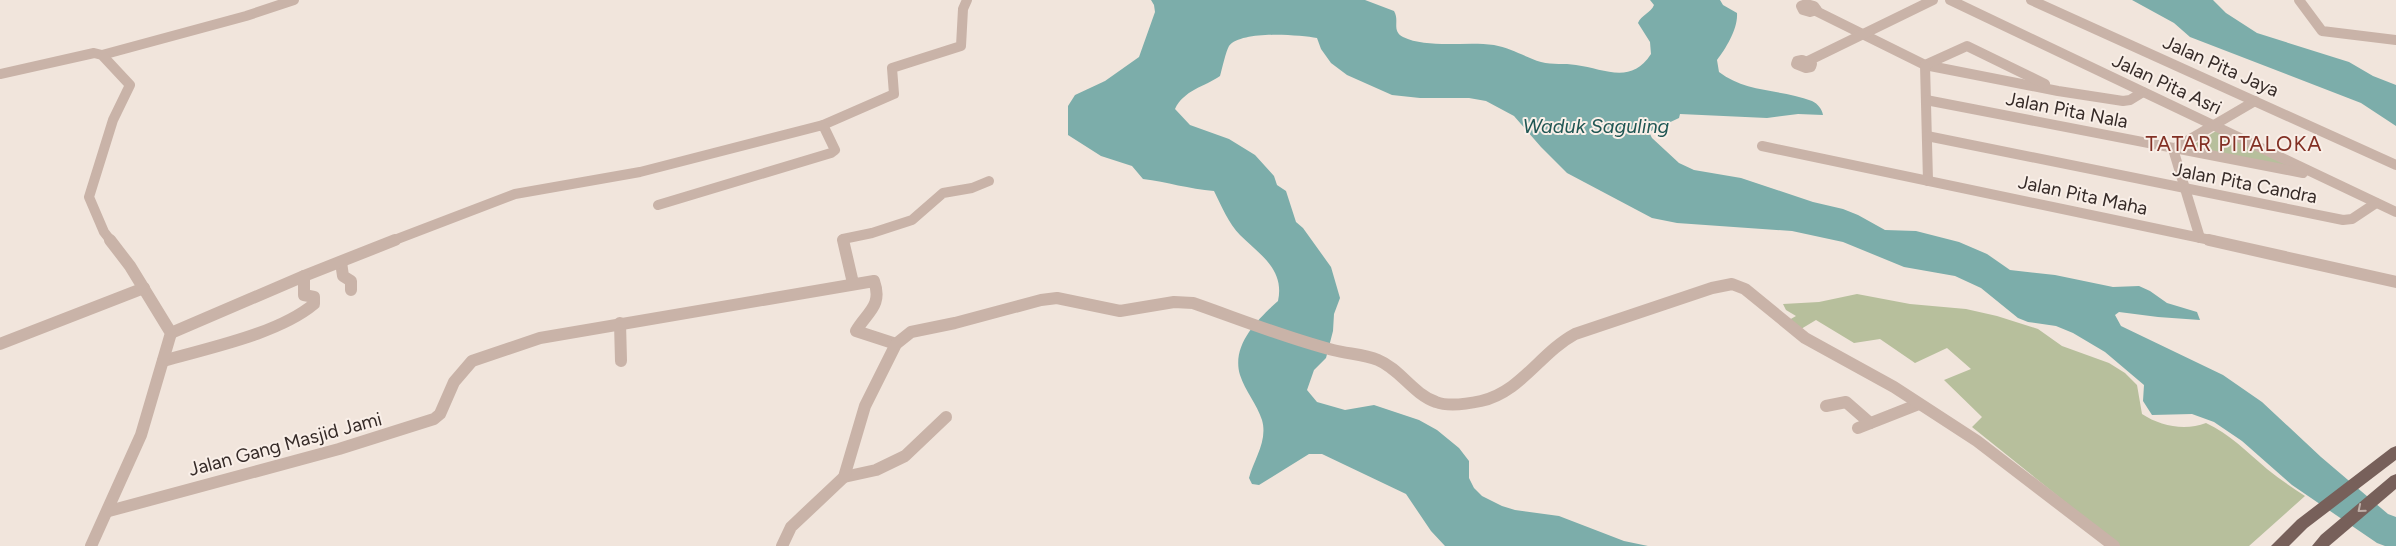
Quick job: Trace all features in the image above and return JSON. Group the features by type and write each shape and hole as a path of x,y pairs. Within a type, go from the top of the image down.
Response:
{"main road":[{"path":"2279,546 2302,524 2370,470 2396,452"},
{"path":"2323,542 2396,480"}],"street":[{"path":"0,74 94,53 102,55 159,38 199,30 294,0"},
{"path":"171,333 304,276 514,194 640,172 823,125 891,97 894,94 892,68 961,46 964,31 962,10 967,0"},
{"path":"1808,61 1933,0"},
{"name":"Jalan Pita Asri","path":"1950,0 2396,212"},
{"name":"Jalan Pita Jaya","path":"2031,0 2396,165"},
{"path":"2299,0 2322,31 2396,40"},
{"path":"1816,11 1926,65 2058,91 2127,101 2143,92"},
{"path":"1926,65 1967,46 2058,91"},
{"path":"91,546 109,511 154,397 171,333 144,288 104,232 89,197 113,120 130,85 102,55"},
{"path":"1926,65 1928,180"},
{"name":"Jalan Pita Nala","path":"1926,100 2320,176"},
{"path":"2200,238 2173,149 2256,101"},
{"path":"658,205 833,152 835,150 823,125"},
{"name":"Jalan Pita Candra","path":"1927,136 2186,190 2348,220 2376,203"},
{"name":"Jalan Pita Maha","path":"1762,146 2200,238 2396,282"},
{"path":"853,283 843,239 872,233 912,220 943,193 972,188 989,181"},
{"path":"341,262 343,276 351,281 350,290"},
{"path":"163,361 274,327 308,310 314,304 314,297 304,294 304,276"},
{"name":"Jalan Gang Masjid Jami","path":"109,511 417,426 434,419 440,414 456,379 472,361 554,334 874,281 877,290 874,308 856,329 856,332 896,344"},
{"path":"782,546 791,527 844,477 865,406 896,344 911,332 925,328 955,323 1040,300 1068,299 1120,311 1174,302 1199,304 1333,350 1378,359 1396,370 1414,388 1436,402 1470,404 1513,388 1562,341 1575,334 1712,288 1732,284 1745,289 1805,338 1864,370 1977,441 2114,546"},
{"path":"0,344 144,288"},
{"path":"620,323 622,360"},
{"path":"1826,406 1846,402 1864,426 1919,404"},
{"path":"844,477 876,470 905,456 946,417"}],"green space":[{"path":"2216,131 2292,167 2188,148"},
{"path":"1857,294 1910,304 1966,309 1997,316 2038,329 2062,346 2109,363 2125,373 2137,385 2142,414 2157,422 2173,426 2190,427 2206,423 2215,427 2272,473 2305,496 2249,546 2120,546 1972,427 1982,417 1944,380 1971,369 1947,348 1915,363 1880,339 1854,343 1816,320 1801,329 1789,320 1796,316 1786,310 1783,304 1819,302"}],"water":[{"name":"Waduk Saguling","path":"1151,0 1365,0 1394,11 1397,31 1403,37 1413,41 1436,44 1494,45 1541,62 1576,65 1617,73 1635,69 1643,64 1651,54 1650,42 1638,23 1653,8 1654,5 1650,0 1720,0 1723,5 1737,13 1737,19 1728,44 1717,60 1719,72 1741,84 1812,101 1819,107 1823,115 1798,114 1767,118 1680,114 1679,118 1649,132 1652,138 1679,163 1694,170 1741,178 1813,202 1843,209 1885,230 1916,231 1959,242 1987,254 2010,270 2055,275 2113,287 2139,286 2167,303 2197,312 2200,320 2119,312 2115,315 2121,326 2223,375 2262,402 2321,457 2388,514 2396,517 2396,546 2385,546 2377,543 2292,485 2242,441 2214,422 2192,414 2152,415 2143,401 2144,385 2105,352 2073,333 2056,326 2028,322 2018,318 1981,288 1955,276 1904,267 1843,242 1792,231 1677,223 1652,218 1567,173 1514,116 1486,101 1469,98 1420,98 1392,95 1347,75 1331,63 1321,49 1317,38 1285,35 1258,36 1236,41 1228,48 1220,76 1189,93 1175,109 1190,125 1229,139 1255,155 1274,176 1277,185 1286,191 1296,222 1303,228 1331,267 1340,298 1334,314 1333,331 1326,358 1314,370 1307,390 1317,402 1345,410 1374,405 1419,420 1437,430 1459,448 1469,461 1469,478 1474,488 1482,496 1502,506 1515,510 1559,516 1624,541 1648,546 1445,546 1431,531 1406,494 1322,454 1309,454 1259,485 1252,484 1249,478 1262,443 1263,428 1260,414 1240,375 1239,353 1255,324 1278,301 1278,280 1274,271 1269,263 1236,231 1214,191 1143,179 1132,166 1101,156 1068,135 1068,106 1075,95 1105,81 1139,57 1155,12"},
{"path":"2132,0 2213,0 2226,13 2257,33 2349,62 2373,76 2396,85 2396,126 2361,103 2190,37 2174,23"}],"district":[{"name":"TATAR PITALOKA","path":"2234,143"}]}
